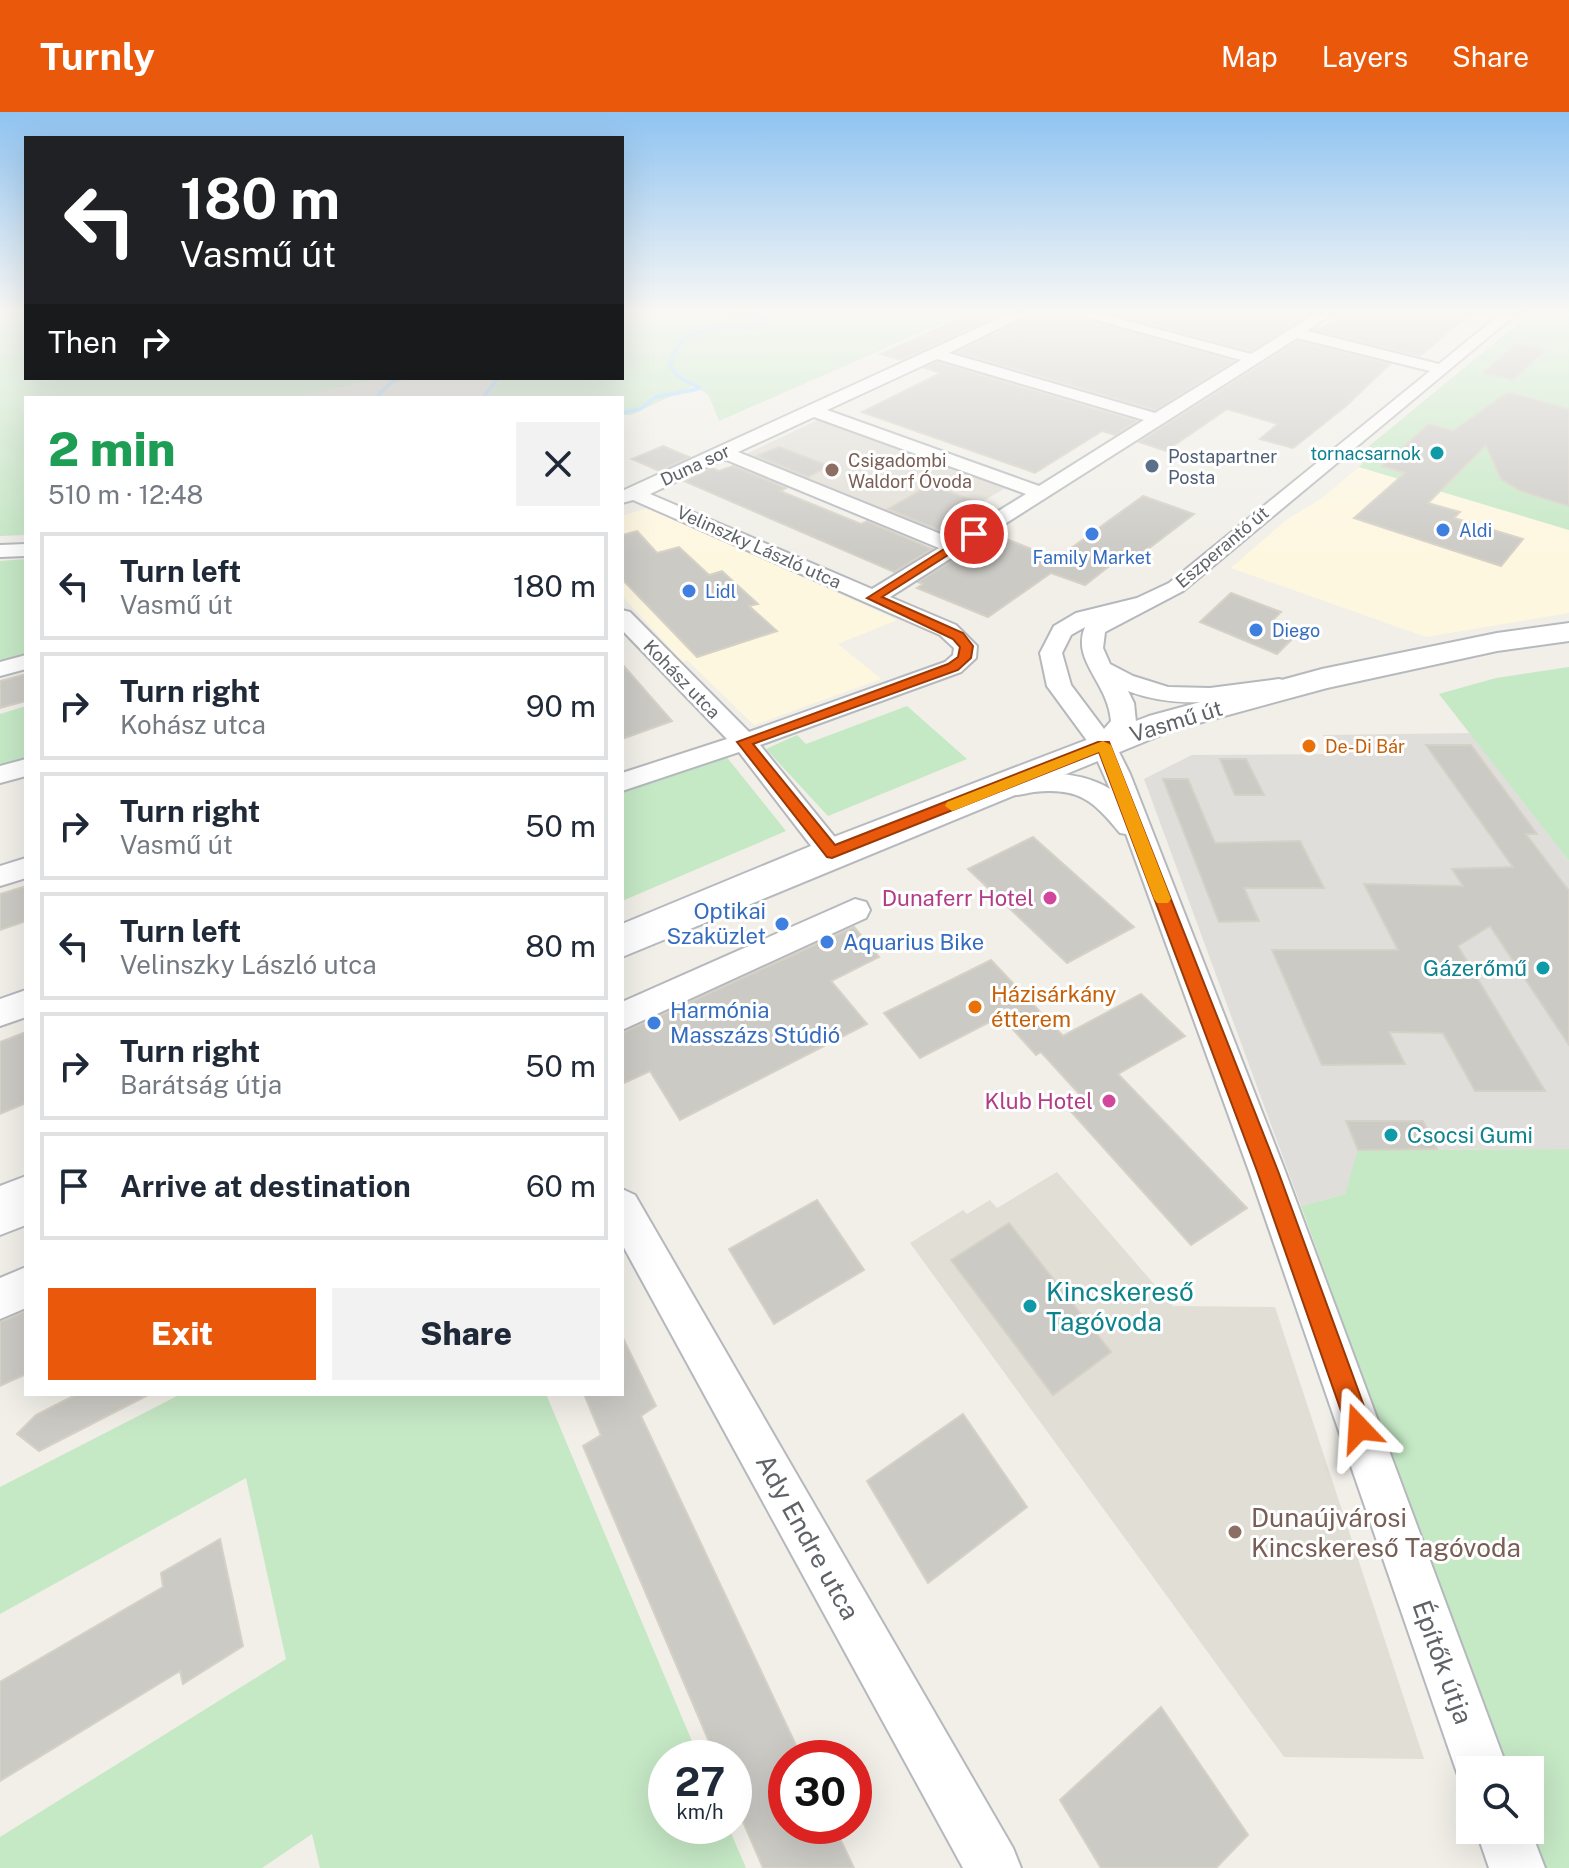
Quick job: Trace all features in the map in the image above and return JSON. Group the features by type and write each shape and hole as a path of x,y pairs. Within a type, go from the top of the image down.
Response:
{"street":[{"name":"Duna sor","path":"628,495 849,392"},
{"path":"1066,392 1157,419"},
{"path":"873,598 1200,392"},
{"name":"Eszperantó út","path":"1152,601 1084,618 1062,631 1051,653 1059,686 1103,745 1124,722 1122,703 1090,647 1090,637 1095,628 1152,601 1176,587 1412,392"},
{"path":"810,410 1039,492"},
{"path":"722,452 954,547"},
{"name":"Velinszky László utca","path":"628,495 948,630 966,646 964,658 953,667 744,742"},
{"path":"0,551 24,550"},
{"name":"Kohász utca","path":"624,619 744,742 832,853"},
{"name":"Vasmű út","path":"624,940 832,853 1161,723 1322,679 1497,642 1569,632"},
{"path":"0,669 24,663"},
{"path":"1103,669 1123,682 1176,697 1204,697 1322,679"},
{"path":"624,781 744,742"},
{"name":"Építők útja","path":"1103,745 1143,842 1267,1171 1477,1756"},
{"path":"0,775 24,768"},
{"path":"991,790 1052,781 1088,788 1110,801 1143,842"},
{"path":"0,876 24,869"},
{"path":"624,1016 855,910"},
{"path":"0,1013 24,1004"},
{"path":"0,1211 24,1201"},
{"name":"Ady Endre utca","path":"624,1211 993,1868"},
{"path":"0,1299 24,1288"},
{"path":"1508,1844 1517,1868"}],"shaded area":[{"path":"322,392 491,392 488,396 304,396"},
{"path":"822,418 1009,486 966,511 976,516 941,538 740,457"},
{"path":"1359,467 1569,530 1569,613 1426,637 1231,568 1286,520 1322,498"},
{"path":"650,507 897,620 838,644 881,679 754,725 687,660 683,662 624,598 624,515"},
{"path":"1470,733 1569,861 1569,1149 1359,1150 1345,1194 1301,1206 1144,779 1192,755 1333,754 1323,735"},
{"name":"Dunaújvárosi Kincskereső Tagóvoda","path":"1057,1172 1173,1306 1275,1307 1424,1759 1284,1757 910,1243 963,1210 967,1214 990,1200 997,1208"}],"green space":[{"path":"0,392 322,392 304,396 24,396 24,535 0,536"},
{"path":"491,392 680,392 631,415 624,415 624,396 488,396"},
{"path":"704,392 785,392 719,421 709,396"},
{"path":"1435,392 1569,392 1569,530 1359,467 1363,463 1352,460"},
{"path":"24,559 24,657 0,663 0,561"},
{"path":"1569,667 1569,861 1439,694 1496,678"},
{"path":"907,706 967,759 828,816 766,749 797,735 806,744"},
{"path":"24,707 24,760 0,767 0,714"},
{"path":"725,755 786,831 624,900 624,788"},
{"path":"1569,1149 1569,1868 1541,1868 1534,1844 1544,1844 1544,1756 1500,1756 1301,1206 1345,1194 1358,1150"},
{"path":"177,1396 547,1396 691,1740 648,1740 648,1844 736,1844 746,1868 320,1868 312,1834 262,1868 0,1868 0,1837 286,1659 246,1478 0,1614 0,1487"}],"building":[{"path":"903,392 1039,392 1137,421 1115,435 1102,431 1035,473 862,412"},
{"path":"1093,392 1184,392 1155,410"},
{"path":"1218,392 1361,392 1293,448 1260,439 1278,424 1227,409 1166,451 1139,442"},
{"path":"1508,392 1569,409 1569,506 1521,491 1501,479 1486,445 1428,503 1460,512 1454,518 1523,539 1501,566 1354,518 1405,473 1382,466 1429,424 1453,431"},
{"path":"663,446 689,457 659,471 632,459"},
{"path":"779,447 829,466 808,477 757,456"},
{"path":"733,466 786,488 780,491 861,524 867,521 932,549 894,572 684,481 712,468 719,471"},
{"path":"930,485 980,503 954,519 970,525 953,536 888,509"},
{"path":"1143,496 1194,514 1136,558 1126,553 1085,585 1051,573 988,617 917,588 923,584 918,582 994,534 1056,559"},
{"name":"Lidl","path":"637,531 657,553 679,547 709,575 722,571 758,604 749,606 777,631 697,657 624,581 624,534"},
{"name":"Diego","path":"1231,593 1281,612 1271,622 1298,633 1277,654 1200,622"},
{"path":"624,666 656,703 672,721 624,738"},
{"path":"24,675 24,702 0,708 0,681"},
{"path":"1426,745 1471,745 1537,834 1526,834 1569,891 1569,1045 1490,926 1458,946 1545,1091 1475,1091 1443,1033 1389,1032 1405,1064 1322,1065 1272,950 1398,950 1364,884 1463,886 1452,869 1513,867"},
{"path":"1220,759 1246,759 1264,795 1235,795"},
{"path":"1163,779 1188,779 1215,843 1300,841 1324,888 1244,888 1259,921 1219,922"},
{"name":"Dunaferr Hotel","path":"1033,837 1134,927 1067,963 968,869"},
{"path":"24,887 24,922 0,930 0,894"},
{"path":"854,927 879,957 831,981 867,1024 680,1120 650,1071 624,1083 624,1032"},
{"name":"Klub Hotel","path":"991,960 1063,1036 1141,994 1185,1036 1118,1074 1247,1208 1191,1245 1066,1106 1082,1097 1041,1052 1036,1055 1001,1016 920,1058 884,1013"},
{"path":"24,1033 24,1104 0,1114 0,1042"},
{"name":"Csocsi Gumi","path":"1346,1121 1423,1121 1437,1149 1358,1150"},
{"path":"817,1200 864,1270 774,1324 729,1249"},
{"name":"Kincskereső Tagóvoda","path":"1009,1223 1111,1352 1053,1395 951,1260"},
{"path":"24,1312 24,1375 0,1386 0,1322"},
{"path":"624,1340 656,1406 641,1416 794,1740 768,1740 768,1844 843,1844 854,1868 763,1868 752,1843 752,1740 708,1740 583,1446 601,1435 585,1396 624,1396"},
{"path":"73,1396 146,1396 39,1451 17,1434 36,1415"},
{"path":"963,1414 1027,1507 928,1583 867,1481"},
{"path":"220,1539 243,1646 183,1684 180,1671 0,1781 0,1682 163,1587 161,1573"},
{"path":"1161,1707 1248,1835 1216,1868 1101,1868 1060,1800"}],"waterway":[{"path":"378,396 382,392"},
{"path":"484,396 488,392"},
{"path":"624,413 640,409 656,397 682,392"}],"slow traffic":[{"path":"952,806 1103,745 1117,774 1163,899"}],"place":[{"name":"tornacsarnok","path":"1437,453"},
{"name":"Postapartner Posta","path":"1152,466"},
{"name":"Csigadombi Waldorf Óvoda","path":"832,470"},
{"name":"Aldi","path":"1443,530"},
{"name":"Family Market","path":"1092,534"},
{"name":"Lidl","path":"689,591"},
{"name":"Diego","path":"1256,630"},
{"name":"De-Di Bár","path":"1309,746"},
{"name":"Dunaferr Hotel","path":"1050,898"},
{"name":"Optikai Szaküzlet","path":"782,924"},
{"name":"Aquarius Bike","path":"827,942"},
{"name":"Gázerőmű","path":"1543,968"},
{"name":"Házisárkány étterem","path":"975,1007"},
{"name":"Harmónia Masszázs Stúdió","path":"654,1023"},
{"name":"Klub Hotel","path":"1109,1101"},
{"name":"Csocsi Gumi","path":"1391,1135"},
{"name":"Kincskereső Tagóvoda","path":"1030,1306"},
{"name":"Dunaújvárosi Kincskereső Tagóvoda","path":"1235,1532"}],"route":[{"path":"974,534 873,598 958,636 966,646 964,658 953,667 744,742 832,853 1103,745 1117,774 1267,1171 1359,1428"}]}
